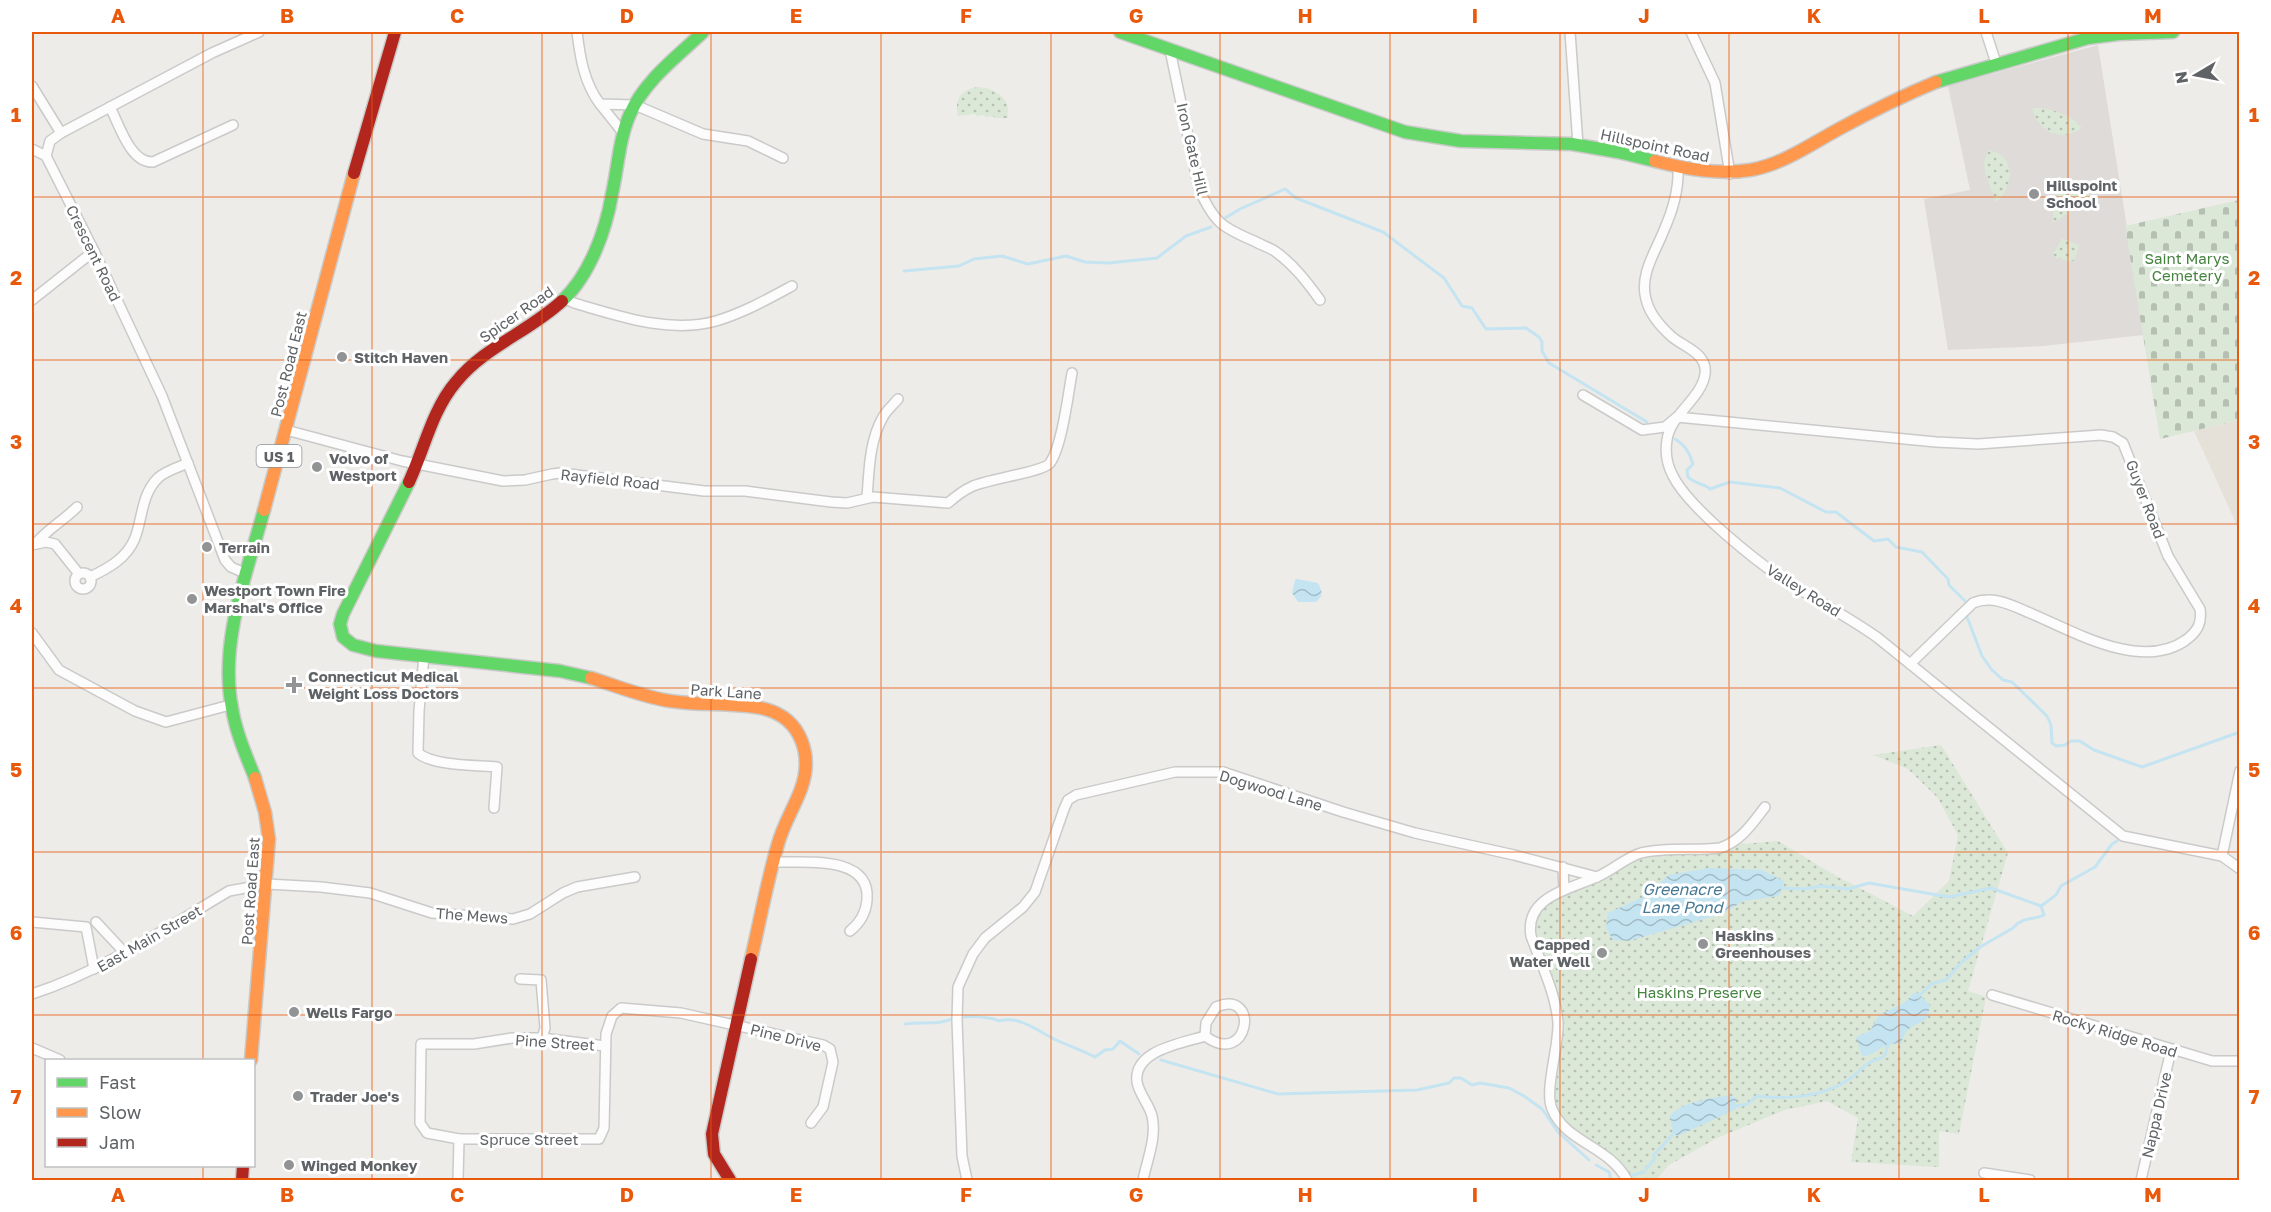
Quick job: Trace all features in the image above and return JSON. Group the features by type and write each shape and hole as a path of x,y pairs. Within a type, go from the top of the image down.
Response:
{"street":[{"path":"32,148 46,156 50,141 61,133 212,53 259,32"},
{"name":"Post Road East","path":"251,1059 269,850 266,811 230,705 229,649 363,136 395,32"},
{"path":"577,32 580,59 591,93 624,134"},
{"name":"Spicer Road","path":"339,624 417,464 445,396 475,361 536,322 566,299 583,271 602,231 624,134 635,105 644,90 703,32"},
{"name":"Hillspoint Road","path":"1120,32 1416,135 1456,140 1578,145 1614,151 1704,173 1730,174 1776,163 1907,93 1940,80 2088,38 2174,32"},
{"path":"1570,32 1578,145"},
{"path":"1691,32 1715,83 1730,174"},
{"path":"1986,32 1996,63"},
{"name":"Iron Gate Hill","path":"1170,50 1199,189 1208,209 1216,221 1232,232 1273,250 1281,256 1302,275 1320,300"},
{"path":"32,86 61,133"},
{"path":"600,104 635,105 703,134 748,141 783,159"},
{"path":"111,106 132,150 144,162 153,162 233,125"},
{"name":"Crescent Road","path":"46,156 94,251 162,396 225,560 231,567 247,574"},
{"name":"Valley Road","path":"1678,168 1677,192 1665,229 1649,265 1644,288 1648,305 1659,323 1672,336 1698,355 1705,367 1703,382 1677,417 1668,434 1666,447 1670,471 1677,484 1722,530 1782,578 1862,627 2123,836 2222,856 2240,869"},
{"path":"32,300 94,251"},
{"path":"566,299 656,324 697,324 730,316 792,286"},
{"name":"Rayfield Road","path":"286,430 417,464 514,482 561,473 704,491 736,490 831,502 848,502 867,498 948,503 971,486 993,478 1041,470 1050,464 1058,443 1072,373"},
{"path":"1583,395 1642,430 1665,427 1677,417"},
{"path":"867,498 876,433 883,417 898,399"},
{"name":"Guyer Road","path":"1677,417 1936,442 1978,444 2101,435 2113,437 2123,443 2169,556 2200,609 2201,619 2193,634 2174,647 2164,650 2151,652 2122,649 2104,644 2019,608 1992,599 1983,599 1973,603 1910,664"},
{"path":"90,577 116,563 126,553 135,538 145,499 160,476 188,463"},
{"path":"34,544 46,531 55,527 77,507"},
{"path":"55,527 55,544 79,574"},
{"path":"34,544 55,544"},
{"path":"84,573 90,577 92,583 89,588 80,590 75,582 79,574 84,573"},
{"name":"Park Lane","path":"339,624 342,637 350,644 376,651 577,674 662,700 691,704 758,707 778,714 793,725 800,734 804,744 806,762 802,787 780,834 712,1134 714,1154 730,1180"},
{"path":"32,633 59,670 155,720 166,722 230,705"},
{"path":"424,656 418,711 418,753 424,758 437,761 497,767 494,808"},
{"path":"2222,856 2240,771"},
{"name":"Dogwood Lane","path":"967,1180 962,1156 958,987 979,946 1023,907 1035,892 1064,809 1068,800 1076,795 1175,772 1223,772 1405,830 1597,877"},
{"path":"1627,1180 1610,1159 1565,1127 1551,1106 1558,1023 1530,927 1536,909 1542,902 1564,890 1597,877 1641,853 1720,848 1730,845 1741,836 1765,807"},
{"path":"773,862 828,864 846,867 857,872 863,878 867,888 867,901 861,918 850,931"},
{"path":"1563,867 1564,890"},
{"name":"The Mews","path":"267,884 370,893 432,913 513,919 530,914 563,893 577,888 635,877"},
{"name":"East Main Street","path":"32,994 67,982 94,969 229,891 267,884"},
{"path":"32,922 86,927 94,969"},
{"path":"96,922 124,952"},
{"path":"520,979 541,980 545,1028 542,1038"},
{"name":"Rocky Ridge Road","path":"1992,996 2212,1061 2240,1061"},
{"path":"1229,1004 1243,1012 1246,1023 1244,1030 1229,1044 1218,1044 1205,1036 1206,1023 1216,1006 1229,1004"},
{"name":"Pine Street","path":"421,1044 474,1044 512,1038 542,1038 605,1046 608,1022 617,1010 626,1008 663,1011"},
{"name":"Pine Drive","path":"663,1011 818,1042 830,1049 833,1062 824,1107 811,1123"},
{"path":"1143,1180 1153,1136 1153,1126 1152,1116 1137,1082 1140,1068 1143,1062 1153,1054 1205,1036"},
{"name":"Spruce Street","path":"421,1044 420,1123 427,1133 459,1139 598,1139 604,1128 605,1046"},
{"path":"32,1048 58,1059"},
{"name":"Nappa Drive","path":"2140,1180 2172,1050"},
{"path":"458,1180 459,1139"},
{"path":"1984,1173 2030,1180"}],"shaded area":[{"name":"Hillspoint School","path":"2098,45 2144,335 2043,346 1948,350 1924,199 1970,190 1948,86"},
{"path":"2239,420 2239,530 2194,431"}],"green space":[{"path":"979,87 1002,96 1007,104 1008,118 976,116 975,114 958,116 957,105 960,96 968,90"},
{"path":"2032,108 2059,112 2078,123 2082,128 2066,135 2051,133 2039,123"},
{"path":"1988,150 2004,158 2010,172 2006,188 1996,203 1985,173 1984,163"},
{"path":"2081,181 2099,184 2078,207 2053,223 2055,201 2058,195 2067,186"},
{"name":"Saint Marys Cemetery","path":"2239,200 2239,420 2160,439 2125,226"},
{"path":"2062,238 2079,245 2075,260 2069,262 2061,257 2056,259 2052,252 2056,250"},
{"name":"Haskins Preserve","path":"1941,745 2008,853 1968,991 1986,997 1959,1134 1939,1131 1939,1167 1851,1162 1858,1118 1827,1101 1785,1110 1717,1138 1669,1165 1656,1180 1624,1180 1610,1159 1576,1137 1551,1106 1558,1023 1531,936 1536,909 1631,857 1778,841 1831,873 1913,916 1949,881 1958,835 1937,797 1908,769 1873,755"}],"water":[{"path":"1297,579 1318,583 1321,594 1316,602 1298,602 1292,593"},
{"name":"Greenacre Lane Pond","path":"1709,868 1762,870 1784,881 1779,896 1743,901 1724,913 1629,941 1613,940 1606,928 1608,913 1643,897 1669,875"},
{"path":"1917,992 1930,1005 1928,1017 1908,1029 1901,1044 1888,1045 1867,1056 1862,1056 1856,1037 1870,1031 1879,1015 1904,1003"},
{"path":"1729,1095 1737,1099 1736,1109 1678,1136 1673,1133 1670,1116 1675,1111 1697,1101"}],"waterway":[{"path":"1222,220 1240,209 1285,189 1296,198 1383,232 1444,278 1462,306 1472,308 1486,329 1526,328 1539,337 1542,342 1542,351 1549,363 1647,422"},
{"path":"904,271 959,266 974,259 1002,256 1028,264 1066,256 1085,262 1108,263 1157,258 1186,236 1211,227"},
{"path":"1675,439 1690,456 1693,464 1687,470 1688,477 1693,481 1710,489 1730,482 1780,488 1826,512 1836,512 1874,541 1888,539 1896,547 1922,552 1965,601"},
{"path":"1967,617 1982,656 1992,670 2003,680 2012,682 2047,716 2051,725 2052,743 2056,746 2065,745 2071,741 2080,741 2094,750 2142,767 2240,732"},
{"path":"1782,888 1805,889 1821,886 1848,889 1869,883 1949,897 1991,888 2041,906 2056,895 2061,886 2095,867 2112,844 2117,841"},
{"path":"1962,962 1980,947 2016,924 2044,915 2041,906"},
{"path":"1918,997 1931,984 1946,980 1960,964"},
{"path":"963,1017 1022,1022 1095,1057 1105,1050 1113,1049 1120,1041 1139,1054"},
{"path":"905,1024 942,1022 954,1018"},
{"path":"1731,1107 1748,1104 1757,1096 1780,1098 1804,1096 1838,1086 1871,1062 1883,1057 1889,1041"},
{"path":"1161,1060 1278,1094 1417,1090 1449,1083 1454,1078 1461,1078 1472,1085 1480,1083 1509,1088 1542,1109 1558,1132 1589,1160"},
{"path":"1646,1169 1654,1160 1654,1155 1676,1131"},
{"path":"1596,1165 1609,1172 1611,1180"},
{"path":"1629,1176 1644,1172"}],"traffic: fast":[{"path":"562,301 589,265 601,237 609,208 623,133 636,102 662,70 703,32"},
{"path":"1120,32 1405,132 1461,141 1572,144 1655,161"},
{"path":"1936,82 2088,38 2119,34 2173,32"},
{"path":"409,482 343,614 340,624 343,637 353,645 376,651 560,671 591,678"},
{"path":"255,778 232,708 229,658 237,608 264,510"}],"traffic: slow":[{"path":"1655,161 1690,169 1714,171 1750,170 1773,164 1874,111 1936,82"},
{"path":"264,510 354,173"},
{"path":"591,678 670,701 765,709 778,714 796,730 805,752 804,776 801,789 778,844 751,959"},
{"path":"251,1059 269,839 265,812 255,778"}],"traffic: jam":[{"path":"354,173 395,32"},
{"path":"409,482 441,405 456,382 493,349 562,301"},
{"path":"730,1180 714,1154 712,1134 751,959"},
{"path":"242,1180 243,1167"}],"place":[{"name":"Hillspoint School","path":"2034,194"},
{"name":"Stitch Haven","path":"342,357"},
{"name":"Volvo of Westport","path":"317,467"},
{"name":"Terrain","path":"207,547"},
{"name":"Westport Town Fire Marshal's Office","path":"192,599"},
{"name":"Connecticut Medical Weight Loss Doctors","path":"294,685"},
{"name":"Haskins Greenhouses","path":"1703,944"},
{"name":"Capped Water Well","path":"1602,953"},
{"name":"Wells Fargo","path":"294,1012"},
{"name":"Trader Joe's","path":"298,1096"},
{"name":"Winged Monkey","path":"289,1165"}]}
